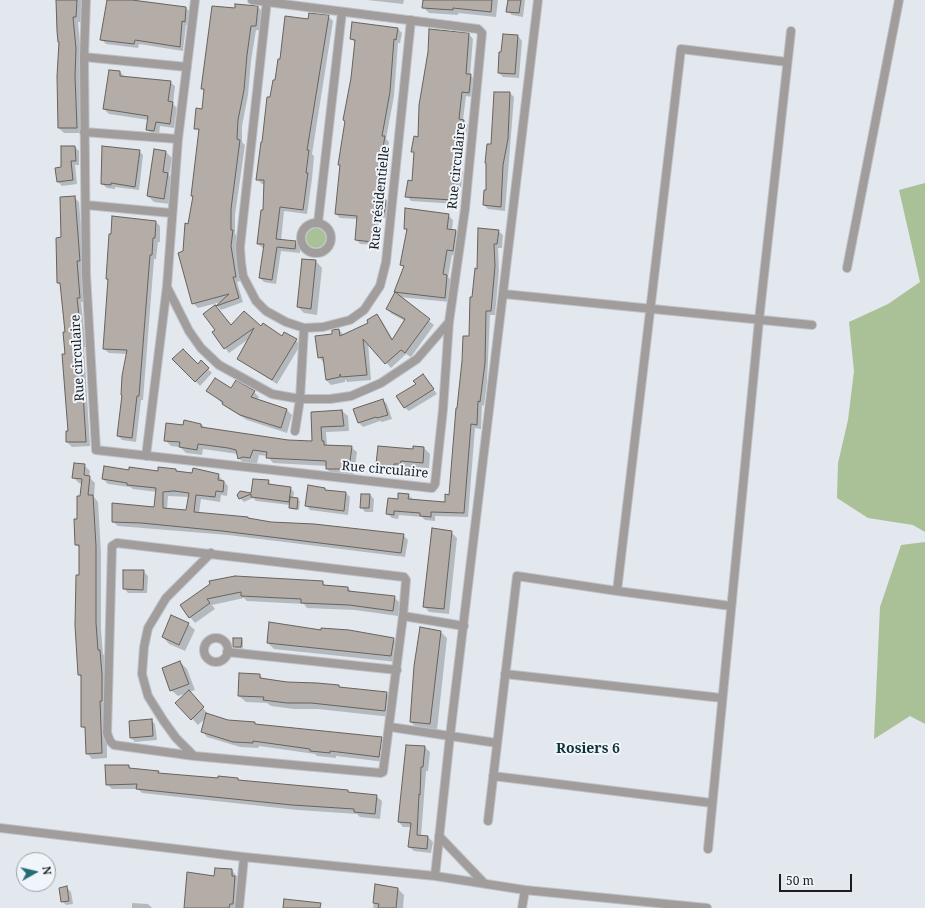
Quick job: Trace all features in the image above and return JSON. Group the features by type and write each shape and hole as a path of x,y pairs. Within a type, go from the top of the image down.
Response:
{"street":[{"name":"Rue circulaire","path":"86,0 84,57 86,274 94,446 96,450 99,452 432,488 435,484 443,409 449,322 465,209 483,38 481,30 252,0"},
{"path":"146,456 167,286 171,213 178,139 195,0"},
{"path":"435,876 450,736 538,0"},
{"path":"847,268 899,0"},
{"path":"267,1 240,247 243,276 256,301 266,311 286,322 304,328 300,398 295,431"},
{"path":"318,224 342,12"},
{"name":"Rue résidentielle","path":"304,328 323,327 350,320 364,310 380,286 386,262 411,20"},
{"path":"708,849 759,320 791,31"},
{"path":"617,592 681,49 787,62"},
{"path":"84,57 187,67"},
{"path":"84,132 178,139"},
{"path":"86,204 171,213"},
{"path":"167,286 189,332 201,348 219,365 272,394 300,398 330,399 351,396 381,384 417,359 449,322"},
{"path":"504,294 812,325"},
{"path":"117,543 211,553 402,576 406,580 390,727 384,770 381,773 194,756 114,745 110,741 107,733 112,546 117,543"},
{"path":"194,756 176,738 163,720 148,696 142,674 148,628 156,612 166,598 211,553"},
{"path":"488,820 517,576 617,592 731,606"},
{"path":"403,616 464,626"},
{"path":"227,652 396,670"},
{"path":"505,674 722,698"},
{"path":"390,727 497,743"},
{"path":"493,776 712,804"},
{"path":"0,828 244,857 435,876 525,890 670,906 707,908"},
{"path":"440,836 484,883"},
{"path":"239,908 244,857"},
{"path":"522,908 525,890"}],"green space":[{"path":"925,183 925,532 913,525 868,518 837,498 838,463 848,420 854,371 849,322 888,304 920,282 899,190"},
{"path":"316,228 323,231 326,238 323,245 316,248 309,245 306,238 309,231"},
{"path":"925,542 925,724 910,716 874,739 880,607 901,545"}],"building":[{"path":"56,0 77,0 76,17 73,17 76,49 75,76 77,128 58,128 57,76 59,42 57,31"},
{"path":"107,0 132,0 186,7 185,22 182,21 180,47 135,40 134,44 100,40"},
{"path":"423,0 492,0 491,12 453,8 453,10 422,8"},
{"path":"508,0 521,0 519,13 506,12"},
{"path":"235,4 258,6 256,26 251,26 244,90 238,120 237,139 240,140 231,209 231,230 233,230 231,246 236,277 233,277 239,298 216,306 229,294 192,304 178,253 183,251 185,223 188,224 193,196 191,196 199,129 194,129 196,108 202,109 204,89 201,89 212,6 235,8"},
{"path":"309,13 329,15 307,150 309,150 306,173 308,173 303,210 280,207 276,239 296,241 295,249 277,247 272,280 259,278 264,244 257,244 261,210 263,210 264,180 256,180 267,97 270,97 273,80 275,80 278,59 280,59 285,16 308,19"},
{"path":"352,22 398,28 396,40 394,39 390,92 382,136 385,136 378,177 380,177 378,199 386,200 384,214 376,213 373,242 355,240 357,216 335,214 340,165 338,165 345,121 343,120 351,78 355,40 350,39"},
{"path":"429,29 469,33 466,74 471,74 469,93 462,92 459,119 464,120 461,138 458,138 453,166 459,167 457,184 454,183 452,200 405,197 408,180 412,181 414,152 411,152 414,136 418,137 419,105 428,52"},
{"path":"503,34 518,35 515,74 498,73 499,52 501,52"},
{"path":"109,70 120,71 120,76 171,81 168,101 173,102 170,124 156,122 154,131 146,130 148,116 103,109"},
{"path":"494,92 510,92 508,139 503,165 501,207 483,205 484,190 486,190 485,163 487,144 491,144"},
{"path":"61,146 75,146 76,161 71,161 73,180 57,182 55,168 61,167"},
{"path":"102,146 140,150 135,187 111,183 111,185 101,184"},
{"path":"154,149 166,151 163,172 168,173 164,199 147,196"},
{"path":"75,196 80,261 77,261 80,298 77,298 82,343 80,343 86,442 66,442 66,431 68,431 62,354 65,354 63,332 65,332 60,283 57,283 56,238 61,237 60,197"},
{"path":"405,208 449,214 447,229 456,230 453,251 447,250 443,274 447,275 445,298 394,292 404,266 400,265 407,229 404,229"},
{"path":"112,216 156,221 152,255 150,255 139,396 137,396 132,438 117,436 122,395 122,376 127,350 103,349 108,279 106,279 109,234 111,234"},
{"path":"478,228 499,230 497,244 494,244 495,266 491,311 486,311 485,363 480,402 478,401 477,425 471,424 464,513 431,512 431,517 420,516 420,513 394,511 394,515 386,514 388,498 398,499 398,493 409,494 408,499 445,502 445,494 449,495 463,336 469,336 470,297 472,297 475,268 477,269"},
{"path":"302,259 316,260 311,309 297,307"},
{"path":"395,292 430,319 405,353 401,350 385,364 363,339 367,375 341,377 340,374 340,377 326,380 323,357 318,358 315,336 332,334 332,330 339,329 340,336 368,323 367,320 377,314 392,340 405,319 386,309"},
{"path":"215,305 231,325 244,311 261,326 263,323 282,336 284,332 297,339 272,380 237,359 254,328 224,349 212,332 215,330 203,314"},
{"path":"183,349 198,364 201,360 209,368 195,382 172,359"},
{"path":"423,374 434,389 404,408 396,396 416,384 413,381"},
{"path":"215,378 231,388 236,380 255,391 251,397 287,409 281,428 240,415 222,404 223,402 206,391"},
{"path":"383,399 388,415 358,423 353,409"},
{"path":"342,410 344,426 321,427 322,441 324,441 324,445 352,446 349,469 326,469 326,461 266,458 267,452 253,450 250,458 243,457 238,459 236,450 228,448 198,444 197,450 179,447 180,442 164,441 166,423 183,425 184,420 201,424 201,427 288,440 312,441 311,412"},
{"path":"378,446 413,449 413,446 424,447 423,463 401,461 400,464 394,464 393,470 384,469 385,465 376,464"},
{"path":"74,463 85,464 84,475 90,476 88,495 93,495 96,546 96,623 102,675 102,701 100,701 102,753 86,754 85,727 81,727 81,675 78,675 75,625 76,575 79,575 79,545 75,545 74,519 77,519 77,496 80,496 82,479 72,478"},
{"path":"104,466 129,470 129,467 158,471 158,467 192,473 193,468 219,474 218,480 224,481 223,492 216,491 215,497 196,495 194,512 248,517 271,522 314,524 404,534 401,553 222,531 141,523 112,522 112,503 154,507 156,488 127,485 127,483 102,479","holes":["174,491 189,493 186,510 163,508 163,492"]},
{"path":"253,479 269,480 268,484 291,487 289,502 251,497 251,494 239,499 237,495 240,491 251,493"},
{"path":"308,485 325,488 325,490 346,492 344,511 305,506"},
{"path":"361,494 370,494 369,508 360,508"},
{"path":"290,497 298,498 297,509 289,508"},
{"path":"432,528 452,531 444,609 423,607"},
{"path":"123,570 144,570 143,590 123,589"},
{"path":"235,576 323,581 323,585 348,587 348,591 395,596 393,611 349,605 301,603 301,599 241,596 241,592 207,599 210,603 189,618 180,605 210,584 209,581"},
{"path":"171,615 189,623 179,645 162,637"},
{"path":"269,622 321,630 321,628 349,630 394,638 391,656 267,643"},
{"path":"420,627 441,631 430,724 410,722 414,666"},
{"path":"233,638 242,638 241,647 233,647"},
{"path":"180,661 189,684 170,691 162,668"},
{"path":"239,673 260,674 260,678 287,682 339,685 339,687 387,692 385,711 311,703 287,703 263,700 264,697 238,696"},
{"path":"189,690 204,707 191,720 175,703"},
{"path":"206,713 228,720 255,722 255,724 382,737 379,757 330,751 330,753 310,751 310,749 253,741 253,743 233,742 201,732"},
{"path":"152,719 153,736 130,738 129,721"},
{"path":"406,745 425,746 423,767 421,767 417,835 428,836 427,849 408,847 411,823 398,822"},
{"path":"105,765 129,765 129,768 159,771 158,773 218,778 218,776 238,778 238,780 348,790 348,792 377,795 375,814 354,812 354,809 292,805 136,789 137,784 106,785"},
{"path":"215,868 232,869 232,876 235,876 233,904 230,904 229,908 184,908 187,872 214,876"},
{"path":"375,884 398,888 396,908 378,908 379,904 373,903"},
{"path":"67,886 69,901 61,902 59,888"},
{"path":"284,899 321,903 320,908 283,908"}],"district":[{"name":"Rosiers 6","path":"588,749"}]}
